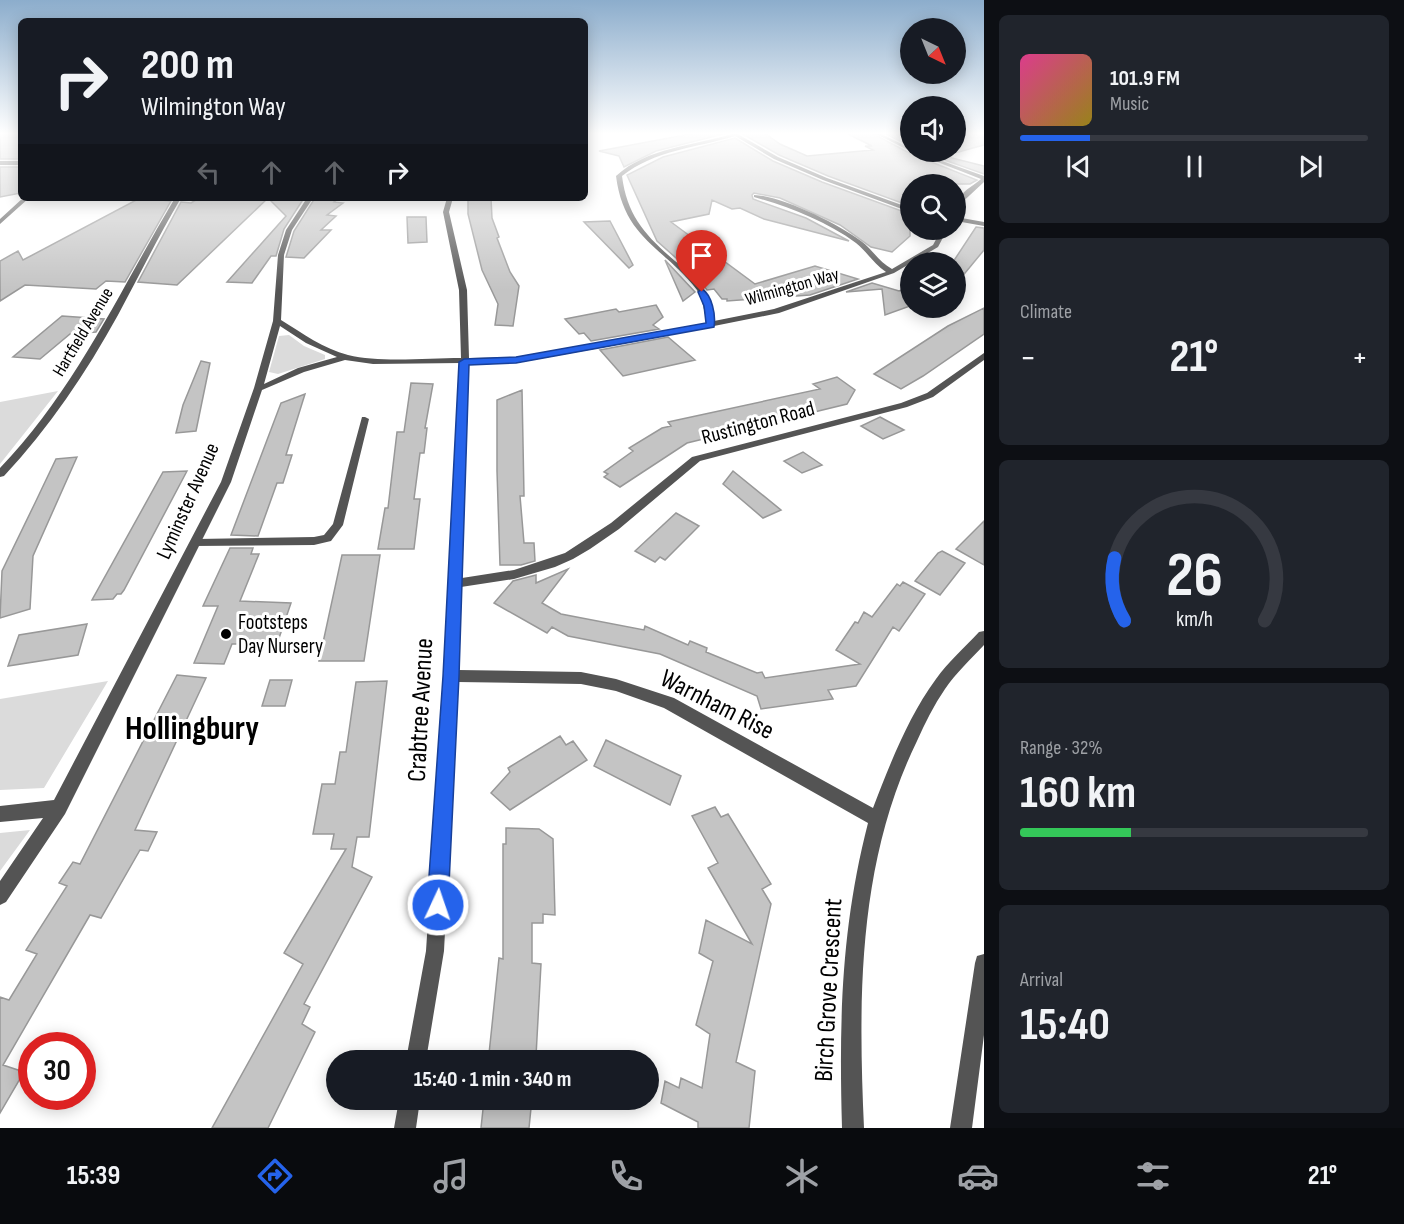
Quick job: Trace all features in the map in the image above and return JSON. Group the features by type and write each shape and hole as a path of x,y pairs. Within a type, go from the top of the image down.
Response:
{"street":[{"path":"620,185 624,207 656,247 684,271 702,292 708,306 711,325"},
{"path":"840,185 900,206"},
{"path":"756,196 771,200 848,235 860,244 880,267 892,272"},
{"path":"0,222 23,201"},
{"name":"Hartfield Avenue","path":"0,474 20,453 71,386 114,315 149,247 176,201"},
{"name":"Lyminster Avenue","path":"0,896 59,808 226,482 258,388 277,321 281,255 289,230 308,201"},
{"name":"Crabtree Avenue","path":"418,1050 435,951 451,676 464,362 463,290 446,212 449,201"},
{"path":"966,221 984,224"},
{"name":"Wilmington Way","path":"277,321 309,342 345,357 373,361 516,360 776,311 892,272 936,246 939,240"},
{"name":"Rustington Road","path":"455,583 493,580 537,569 572,555 603,536 673,475 696,459 904,405 930,395 984,356"},
{"name":"Wilmington Way","path":"258,388 301,370 345,357"},
{"name":"Birch Grove Crescent","path":"853,1128 849,1047 853,957 861,887 876,818 903,750 941,684 984,636"},
{"name":"Warnham Rise","path":"451,676 581,678 616,685 669,703 876,818"},
{"path":"0,814 59,808"},
{"path":"961,1128 984,963"},
{"path":"405,1128 408,1110"}],"lane":[{"path":"196,543 314,541 332,534 338,525 365,419"}],"shaded area":[{"path":"289,335 304,346 325,355 325,359 278,374 269,372 279,336"},
{"path":"58,391 0,464 0,402"},
{"path":"108,681 44,788 0,790 0,699"},
{"path":"30,830 0,871 0,833"}],"building":[{"path":"0,185 18,185 18,194 0,197"},
{"path":"631,185 829,185 900,210 900,240 906,240 892,252 871,247 840,225 780,198 754,193 752,195 753,199 806,218 849,241 764,219 740,208 732,209 712,200 709,214 671,222 755,284 815,266 858,279 810,295 727,301 727,299 722,299 714,289 707,290 694,274 657,241"},
{"path":"852,185 900,185 900,202"},
{"path":"134,201 171,201 125,282 106,281 96,289 25,285 0,301 0,261 18,251 23,260"},
{"path":"194,201 265,201 177,285 138,282 181,202"},
{"path":"271,201 302,201 284,229 276,256 271,256 252,283 227,282 286,216"},
{"path":"313,201 343,203 327,215 336,216 321,230 331,230 304,258 286,257 294,231"},
{"path":"468,201 491,201 492,218 499,237 497,238 510,272 519,286 513,326 495,325 498,304 482,270 468,214"},
{"path":"407,217 426,217 427,242 408,243"},
{"path":"610,221 633,265 629,268 584,222"},
{"path":"976,227 984,228 984,250 966,272 966,252 960,252"},
{"path":"665,260 695,292 683,301"},
{"path":"872,283 900,291 900,310 885,315 882,289 846,292"},
{"path":"656,305 663,317 653,325 659,329 591,341 584,333 579,334 565,319 616,309 619,312"},
{"path":"984,308 984,334 923,376 901,389 874,374 948,326"},
{"path":"62,316 104,319 96,332 70,334 40,359 13,357"},
{"path":"668,337 695,360 623,376 600,350"},
{"path":"201,361 210,363 196,431 176,433 183,405"},
{"path":"837,377 855,390 847,404 687,443 620,487 604,477 608,474 604,472 633,451 629,448 662,428 671,426 668,422 820,389 813,384"},
{"path":"411,383 433,384 425,428 427,428 424,453 420,453 414,499 420,499 414,549 378,549 385,508 388,508 397,432 404,432"},
{"path":"522,390 524,496 520,496 524,543 534,543 535,561 521,565 500,565 497,400"},
{"path":"305,394 286,455 292,455 283,483 277,483 258,536 231,535 281,403"},
{"path":"880,417 904,430 883,439 861,426"},
{"path":"803,452 822,465 802,473 784,461"},
{"path":"77,457 33,556 30,609 0,618 2,571 56,459"},
{"path":"187,471 124,590 113,599 92,600 163,472"},
{"path":"733,471 781,510 763,518 723,484"},
{"path":"676,513 699,526 665,560 660,557 655,562 635,551"},
{"path":"984,521 984,565 956,549"},
{"path":"230,548 253,548 251,554 259,554 240,601 291,603 277,644 232,644 224,664 194,663 218,606 203,606"},
{"path":"942,551 965,563 940,595 915,581"},
{"path":"342,555 380,555 364,661 319,661"},
{"path":"568,569 542,603 561,614 644,630 645,626 688,645 690,641 707,648 706,652 757,673 762,672 765,678 860,664 836,650 864,612 872,617 897,584 900,586 903,582 925,594 899,631 893,627 856,686 828,690 833,699 761,709 757,696 660,654 568,636 552,627 547,633 494,603 513,581 536,575 536,583"},
{"path":"87,624 78,655 8,666 19,635"},
{"path":"177,675 206,678 135,830 157,832 148,851 140,850 101,918 90,915 22,1032 18,1032 18,1039 3,1065 18,1070 18,1082 0,1113 0,997 9,1000 37,954 26,950 67,886 59,883 73,862 80,864"},
{"path":"270,680 292,680 285,706 262,706"},
{"path":"387,681 369,837 357,837 352,867 372,877 304,1004 310,1007 302,1024 315,1032 268,1128 212,1128 303,964 284,953 346,849 331,849 334,834 313,834 322,784 335,784 340,752 346,752 356,682"},
{"path":"560,736 566,745 573,741 587,760 510,810 491,793 510,772 508,768"},
{"path":"606,740 681,776 670,805 594,766"},
{"path":"715,807 721,817 728,814 771,884 762,889 771,904 736,1062 755,1071 749,1128 698,1128 698,1122 661,1103 665,1081 679,1088 681,1078 702,1088 710,1034 696,1025 713,961 699,953 706,920 752,944 708,868 718,863 692,816"},
{"path":"506,828 539,829 553,839 555,915 543,914 543,923 532,923 532,963 541,964 536,1050 489,1050 499,958 503,959 503,844 506,844"},
{"path":"483,1110 531,1110 529,1128 481,1128"}],"place":[{"name":"Footsteps Day Nursery","path":"226,634"}],"district":[{"name":"Hollingbury","path":"192,729"}],"route":[{"path":"438,905 451,676 464,362 516,360 711,325 708,306 702,292"}]}
